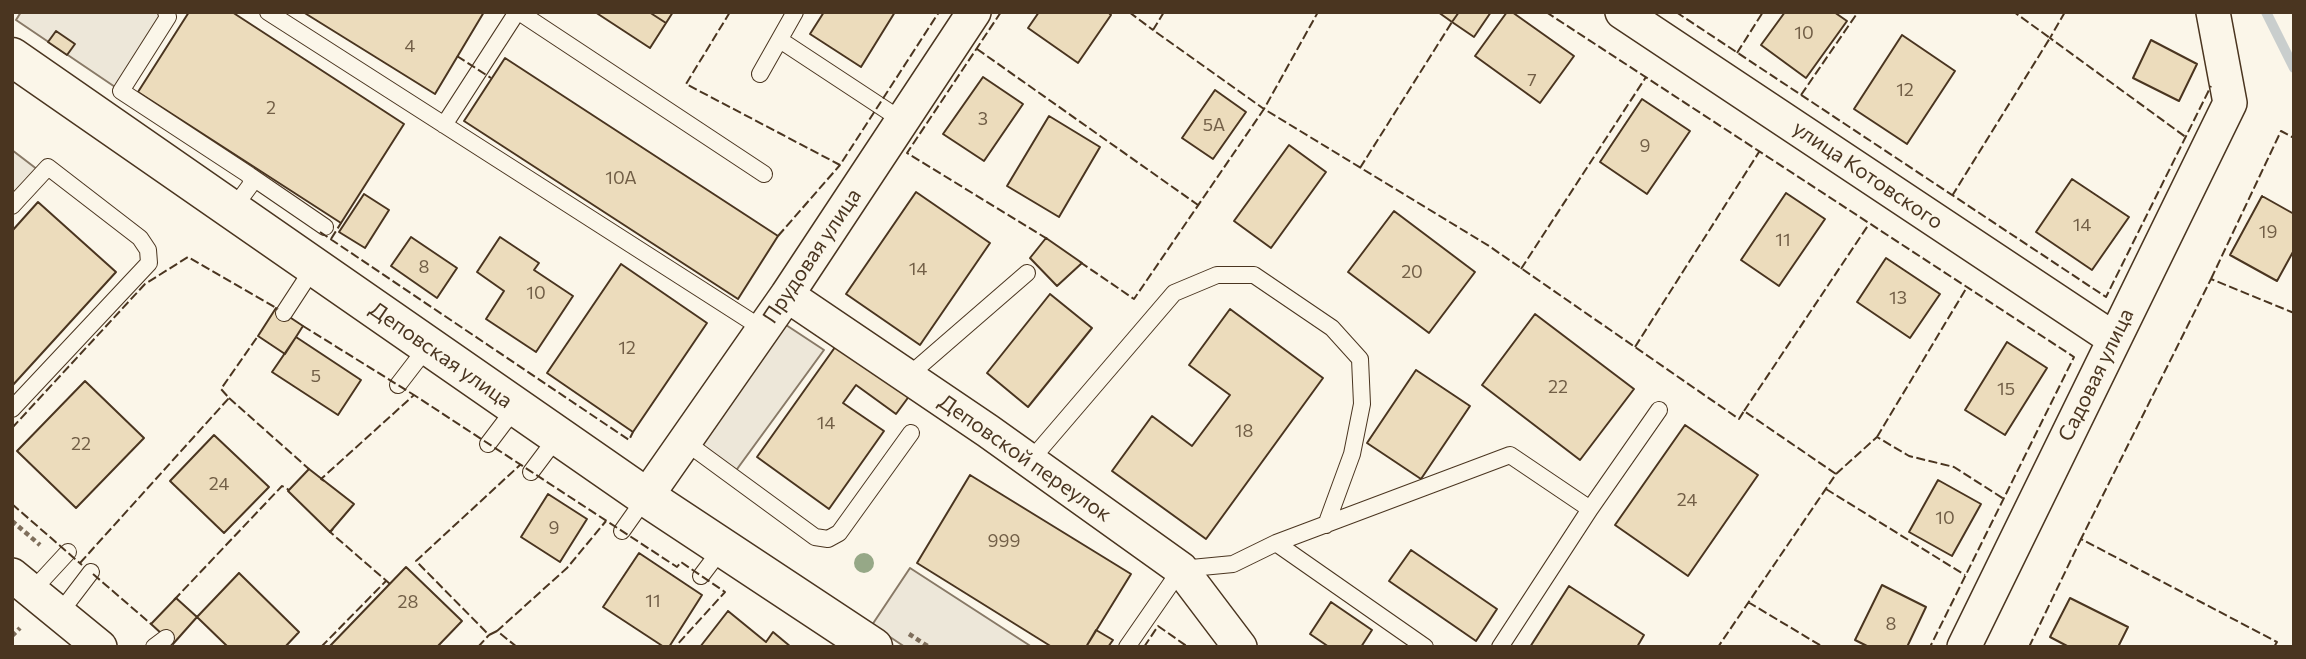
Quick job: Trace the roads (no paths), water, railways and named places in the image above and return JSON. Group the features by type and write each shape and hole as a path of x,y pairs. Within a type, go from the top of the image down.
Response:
{"main road":[{"name":"Деповская улица","path":"12,57 646,497 712,561 873,647"}],"street":[{"name":"Прудовая улица","path":"646,497 787,295 974,12"},
{"name":"улица Котовского","path":"1622,12 2114,339"},
{"name":"Садовая улица","path":"1964,647 2230,103 2213,12"},
{"name":"Деповской переулок","path":"787,295 1030,461 1181,569 1240,647"},
{"path":"22,583 100,647"}],"lane":[{"path":"166,12 168,17 121,90 325,227"},
{"path":"268,12 763,329"},
{"path":"444,125 518,12 764,174"},
{"path":"760,74 795,12"},
{"path":"780,40 903,121"},
{"path":"12,206 48,167 140,238 148,250 149,264 12,409"},
{"path":"232,210 252,183 249,175"},
{"path":"284,313 314,267"},
{"path":"908,377 1027,273"},
{"path":"1030,461 1174,293 1217,275 1254,275 1332,328 1360,359 1362,404 1352,454 1326,524"},
{"path":"398,386 428,346"},
{"path":"488,444 516,407"},
{"path":"1500,647 1590,509 1659,410"},
{"path":"684,442 816,537 828,539 839,533 911,433"},
{"path":"531,472 558,436"},
{"path":"1127,647 1181,569 1233,564 1276,543 1510,455 1590,509"},
{"path":"622,531 646,497"},
{"path":"1276,543 1425,647"},
{"path":"22,583 64,557"},
{"path":"59,614 91,572"}],"waterway":[{"path":"2266,12 2294,68"}]}
